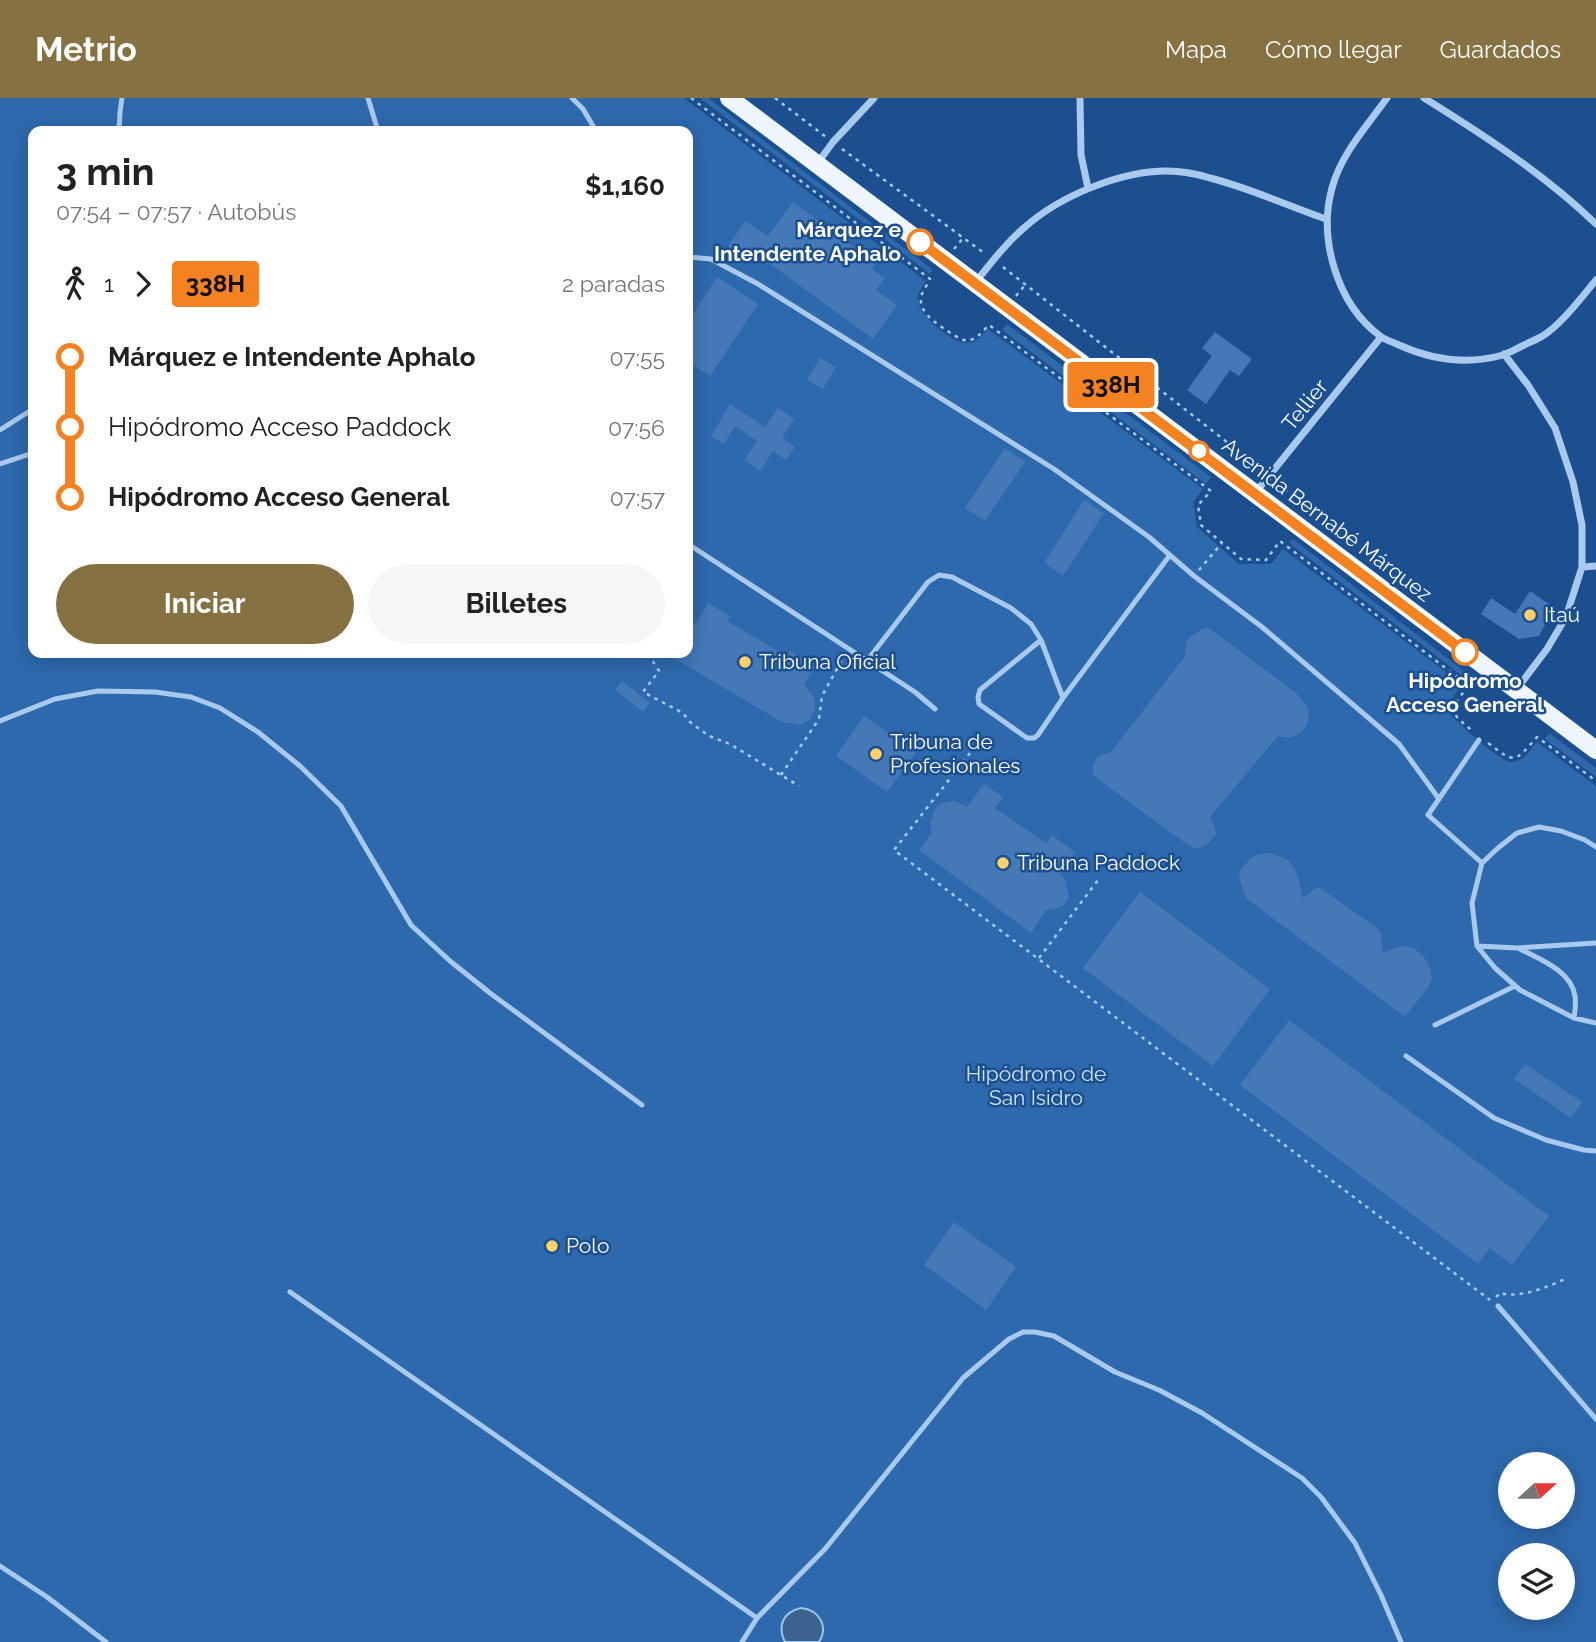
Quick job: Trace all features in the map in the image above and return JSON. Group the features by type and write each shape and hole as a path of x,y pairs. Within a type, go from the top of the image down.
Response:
{"main road":[{"name":"Avenida Bernabé Márquez","path":"729,98 1596,750"}],"street":[{"path":"817,164 833,142 874,98"},
{"path":"1080,98 1081,155 1088,188"},
{"path":"1387,98 1344,158 1332,187 1326,219 1331,255 1342,289 1360,317 1381,337 1419,354 1447,359 1473,360 1504,354 1543,336 1574,307 1596,279"},
{"path":"1424,98 1539,176 1596,224"},
{"path":"975,283 1024,227 1055,205 1088,188 1128,176 1168,171 1209,177 1326,219"},
{"name":"Tellier","path":"1255,494 1381,337"},
{"path":"1504,354 1555,428 1573,482 1582,525 1582,567 1566,617 1547,649 1516,690"},
{"path":"1582,567 1596,566"}],"lane":[{"path":"119,126 122,98"},
{"path":"368,98 376,126"},
{"path":"572,98 583,108 593,126"},
{"path":"693,257 711,259 770,292 1054,470 1127,520 1194,576 1262,627 1399,744 1438,799"},
{"path":"0,430 28,412"},
{"path":"0,464 28,455"},
{"path":"693,547 915,692 935,709"},
{"path":"1041,640 980,690 978,697 979,704 1027,738 1034,738 1038,734 1170,555"},
{"path":"866,662 928,582 939,575 952,578 1011,608 1031,624 1041,640 1063,698"},
{"path":"0,721 55,699 98,691 155,692 191,697 220,708 258,732 300,766 341,806 411,925 490,993 642,1105"},
{"path":"1479,740 1428,815 1482,863"},
{"path":"1596,847 1560,831 1539,827 1517,833 1482,863 1472,903 1478,946 1495,968 1520,990 1574,1018 1596,1023"},
{"path":"1478,946 1518,948 1596,943"},
{"path":"1518,948 1563,974 1575,997 1574,1018"},
{"path":"1435,1025 1515,986"},
{"path":"1406,1056 1494,1118 1546,1140 1596,1151"},
{"path":"290,1292 757,1618"},
{"path":"1498,1306 1596,1419"},
{"path":"742,1642 757,1618 825,1549 963,1378 1009,1339 1023,1332 1054,1336 1115,1372 1159,1390 1202,1413 1302,1478 1321,1497 1355,1543 1401,1642"},
{"path":"0,1566 47,1597 106,1642"}],"path":[{"path":"691,98 930,279 920,297 926,315 966,341 977,338 989,325 1211,491 1198,505 1201,525 1241,559 1266,560 1280,541 1469,686 1454,703 1454,713 1481,738 1508,758 1514,758 1524,753 1537,737 1596,781"},
{"path":"775,98 993,260 1269,476 1305,507 1294,523"},
{"path":"1194,576 1222,542"},
{"path":"781,775 818,719 822,696 848,649"},
{"path":"652,658 659,671 643,692 683,713 690,722 709,736 730,744 799,786"},
{"path":"970,753 894,850 1492,1302 1500,1293 1506,1295 1535,1291 1565,1279"},
{"path":"1038,959 1098,880"}],"green space":[{"name":"Hipódromo de San Isidro","path":"0,98 684,98 926,281 919,293 918,302 927,318 943,332 959,342 969,343 978,339 988,329 1203,489 1193,502 1197,527 1239,564 1271,564 1283,549 1462,684 1451,703 1452,716 1493,752 1513,762 1525,756 1537,742 1596,786 1596,1642 0,1642"},
{"path":"700,98 708,98 933,270 930,274"},
{"path":"1007,324 1211,477 1206,484 1002,330"},
{"path":"1293,539 1468,674 1465,678 1289,543"},
{"path":"1549,733 1596,768 1596,777 1545,739"}],"shaded area":[{"path":"801,1608 813,1612 820,1620 823,1630 819,1642 785,1642 783,1620"}],"building":[{"path":"793,202 876,263 872,269 885,278 876,290 897,305 873,339 751,250 744,260 727,248 745,221 768,236"},
{"path":"717,277 758,304 710,376 693,364 693,314"},
{"path":"1215,332 1252,359 1239,376 1230,370 1206,404 1187,390 1212,356 1202,348"},
{"path":"820,358 836,367 823,389 807,380"},
{"path":"730,404 765,427 778,408 794,419 782,438 795,447 786,460 773,451 760,471 744,460 757,441 735,426 724,444 711,436"},
{"path":"1005,448 1025,462 985,521 965,508"},
{"path":"1084,500 1104,513 1063,576 1044,563"},
{"name":"Itaú","path":"1530,591 1549,604 1544,612 1549,617 1539,636 1519,639 1481,614 1491,598 1515,614"},
{"name":"Tribuna Oficial","path":"708,603 730,616 727,621 787,656 790,651 815,666 804,685 815,699 815,709 809,720 800,725 782,722 673,658 693,658 693,622 696,624"},
{"path":"1204,628 1209,628 1296,693 1308,708 1309,719 1299,734 1290,738 1278,736 1209,818 1215,826 1216,834 1210,842 1196,849 1095,777 1093,765 1098,756 1111,752 1186,655 1186,642"},
{"path":"622,681 650,703 643,712 615,690"},
{"name":"Tribuna de Profesionales","path":"864,716 916,752 887,792 836,756"},
{"name":"Tribuna Paddock","path":"984,784 1003,797 995,808 1046,843 1052,835 1076,853 1060,874 1065,880 1069,897 1064,905 1046,910 1031,933 919,850 932,833 930,824 938,805 955,801 967,807"},
{"path":"1270,853 1288,860 1294,868 1303,898 1320,888 1377,928 1381,933 1383,953 1406,946 1415,949 1424,957 1432,978 1405,1017 1247,899 1239,877 1241,869 1251,858"},
{"path":"1140,892 1270,989 1213,1066 1083,968"},
{"path":"1289,1020 1549,1216 1512,1265 1490,1248 1478,1264 1240,1085"},
{"path":"1525,1064 1582,1102 1571,1118 1514,1079"},
{"path":"954,1222 1016,1267 986,1310 924,1265"}],"bus line":[{"name":"338H","path":"920,242 1465,652"}],"place":[{"name":"Márquez e Intendente Aphalo","path":"920,242"},
{"name":"Itaú","path":"1530,615"},
{"name":"Hipódromo Acceso General","path":"1465,652"},
{"name":"Tribuna Oficial","path":"745,662"},
{"name":"Tribuna de Profesionales","path":"876,754"},
{"name":"Tribuna Paddock","path":"1003,863"},
{"name":"Polo","path":"552,1246"}]}
